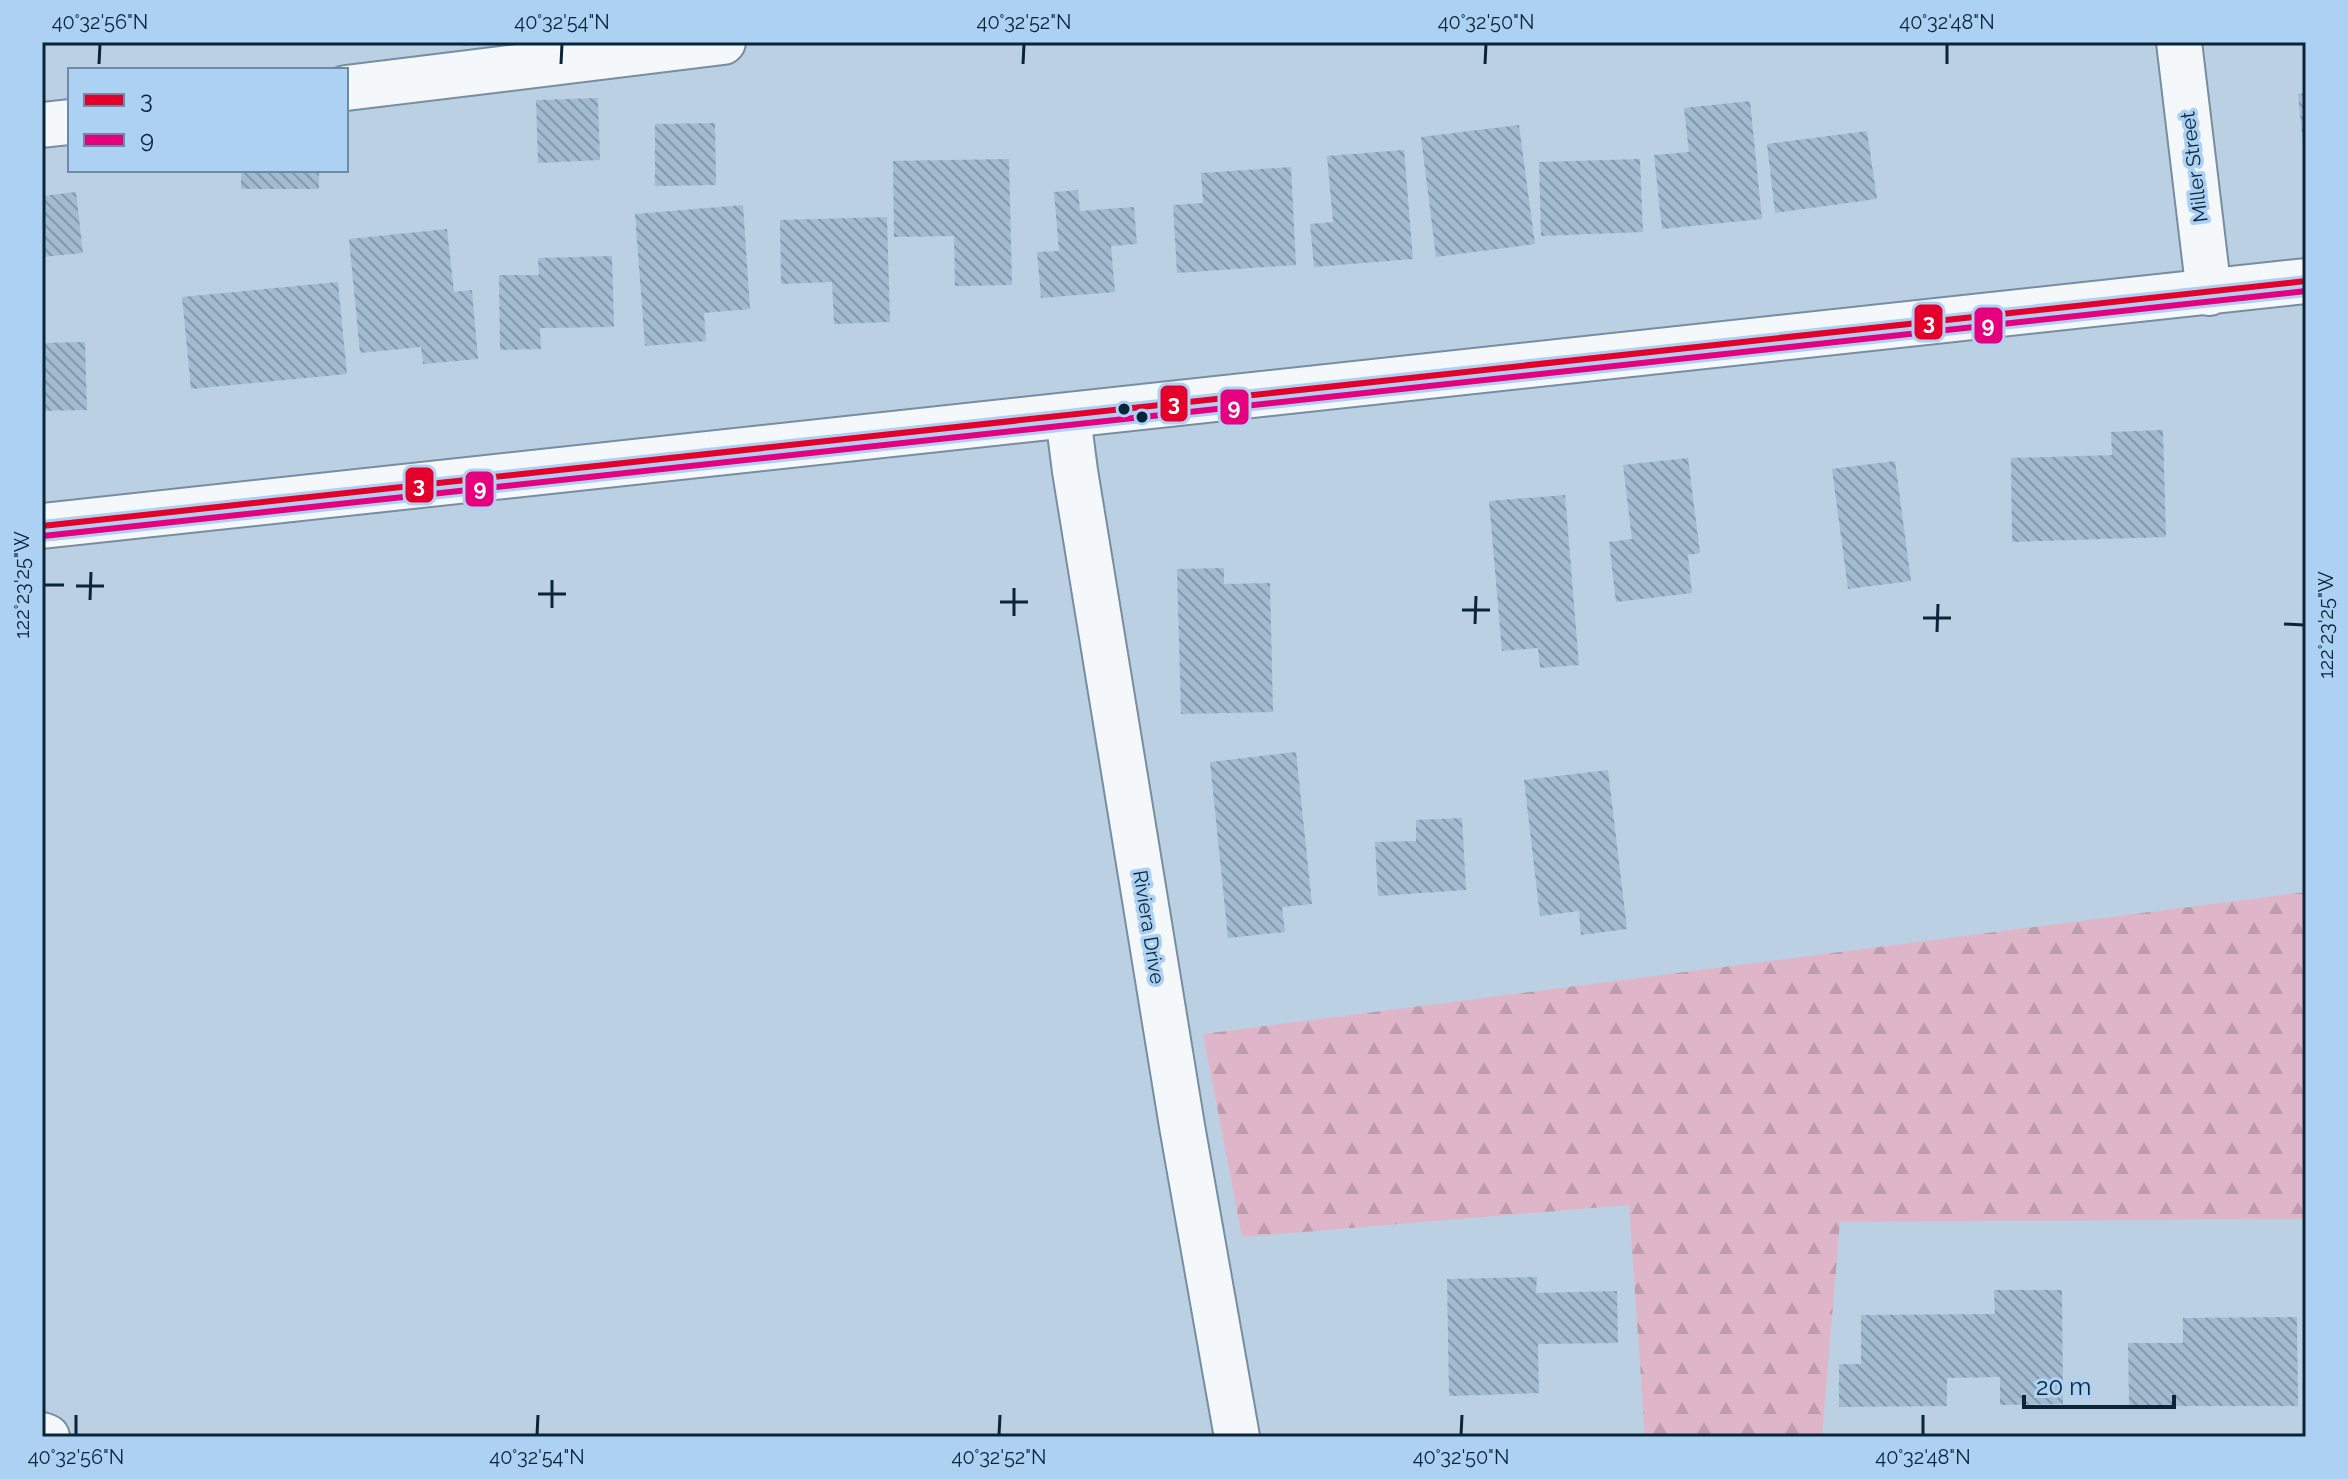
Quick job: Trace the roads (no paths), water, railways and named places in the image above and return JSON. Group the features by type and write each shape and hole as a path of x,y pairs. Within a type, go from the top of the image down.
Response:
{"street":[{"path":"348,88 723,42"},
{"name":"Miller Street","path":"2179,42 2209,293"},
{"path":"42,125 68,122"},
{"path":"42,526 2306,281"},
{"name":"Riviera Drive","path":"1068,417 1182,1126 1237,1437"}]}
